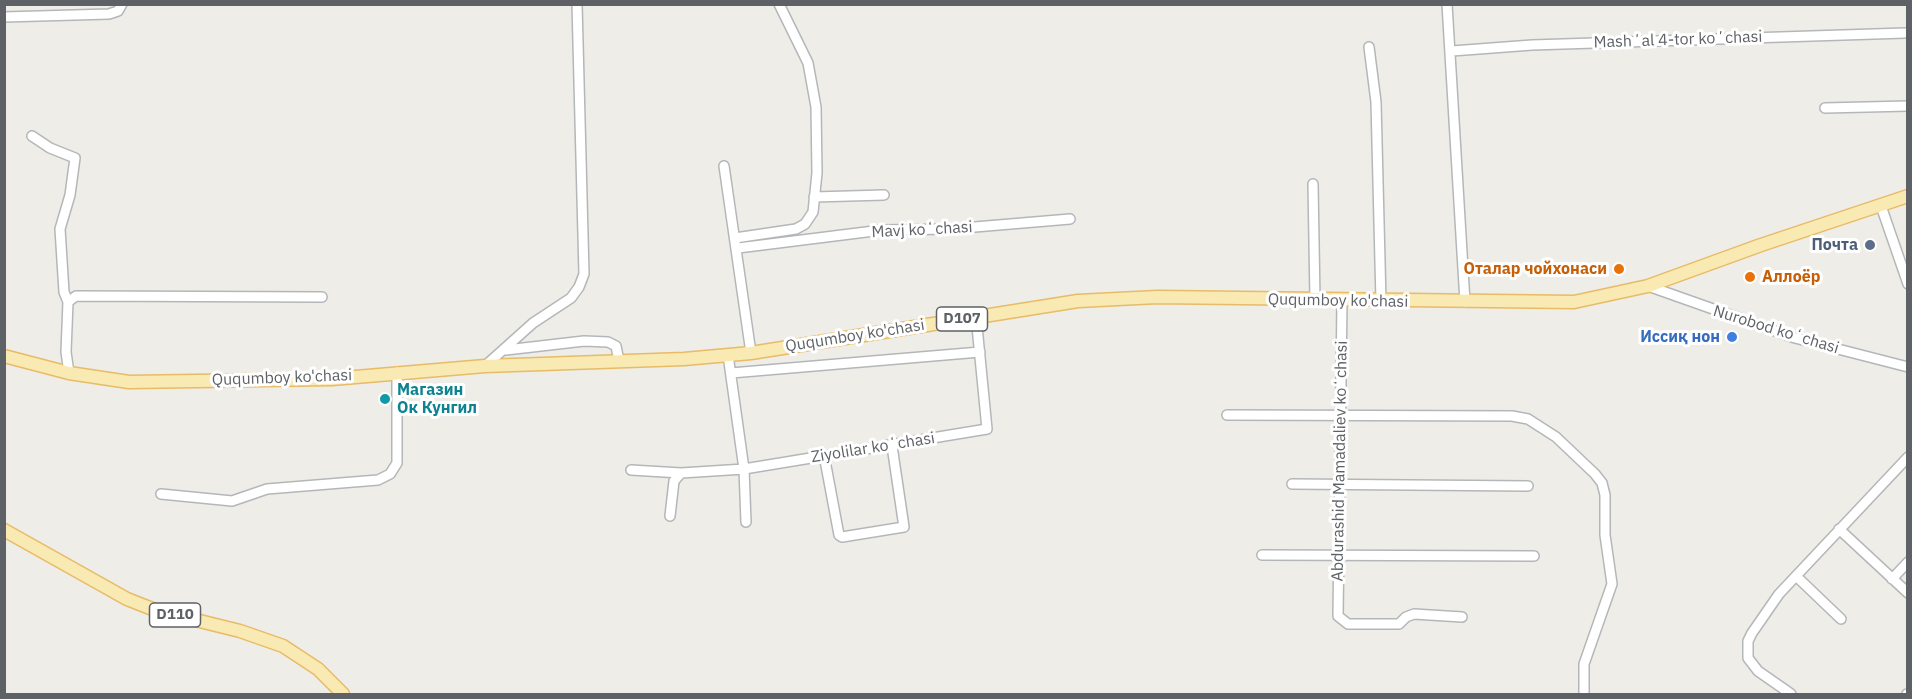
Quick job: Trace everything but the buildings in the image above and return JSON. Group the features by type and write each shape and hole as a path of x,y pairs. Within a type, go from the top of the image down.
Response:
{"main road":[{"name":"Ququmboy ko'chasi","path":"4,356 69,373 129,382 332,379 485,366 751,353 1078,301 1157,297 1381,302 1574,302 1648,286 1824,223 1908,196"},
{"name":"D110","path":"4,530 128,599 155,610 240,631 283,646 318,669 343,694"}],"street":[{"path":"4,17 109,14 118,11 122,4"},
{"path":"485,366 506,350 533,323 571,298 584,274 577,4"},
{"path":"736,243 801,226 813,212 816,107 808,63 779,4"},
{"path":"1447,4 1452,51 1465,302"},
{"name":"Mashʼal 4-tor koʼchasi","path":"1452,51 1532,45 1905,33"},
{"path":"1369,46 1376,102 1381,302"},
{"path":"1825,108 1908,106"},
{"path":"32,136 50,148 75,158 70,195 60,229 64,292 68,302 66,352 69,373"},
{"path":"724,166 751,353"},
{"path":"1313,184 1315,300"},
{"path":"814,197 884,195"},
{"path":"1881,206 1908,284"},
{"name":"Mavj koʻchasi","path":"736,243 882,230 951,229 1070,219"},
{"name":"Nurobod koʻchasi","path":"1648,286 1784,334 1908,367"},
{"path":"68,302 76,296 87,295 322,297"},
{"name":"Abdurashid Mamadaliev koʻchasi","path":"1342,301 1338,616 1341,621 1348,624 1399,624 1406,617 1414,614 1462,616"},
{"path":"731,373 980,352 976,316"},
{"path":"506,350 583,337 616,346 619,361"},
{"name":"Ziyolilar koʻchasi","path":"631,470 681,473 744,469 987,429 980,352"},
{"path":"728,355 744,469 747,522"},
{"path":"161,494 232,501 267,489 378,480 390,474 397,463 397,372"},
{"path":"1227,415 1512,416 1528,419 1556,437 1595,474 1602,483 1605,495 1605,535 1612,584 1584,664 1584,694"},
{"path":"824,455 839,535 842,537 904,527 892,446"},
{"path":"1791,694 1758,671 1748,658 1752,633 1779,594 1908,457"},
{"path":"670,516 674,480 681,473"},
{"path":"1292,484 1528,486"},
{"path":"1839,529 1908,593"},
{"path":"1262,555 1534,556"},
{"path":"1892,579 1908,562"},
{"path":"1796,576 1841,619"}],"place":[{"name":"Почта","path":"1870,245"},
{"name":"Оталар чойхонаси","path":"1619,269"},
{"name":"Аллоёр","path":"1750,277"},
{"name":"Иссиқ нон","path":"1732,337"},
{"name":"Магазин Ок Кунгил","path":"385,399"}]}
